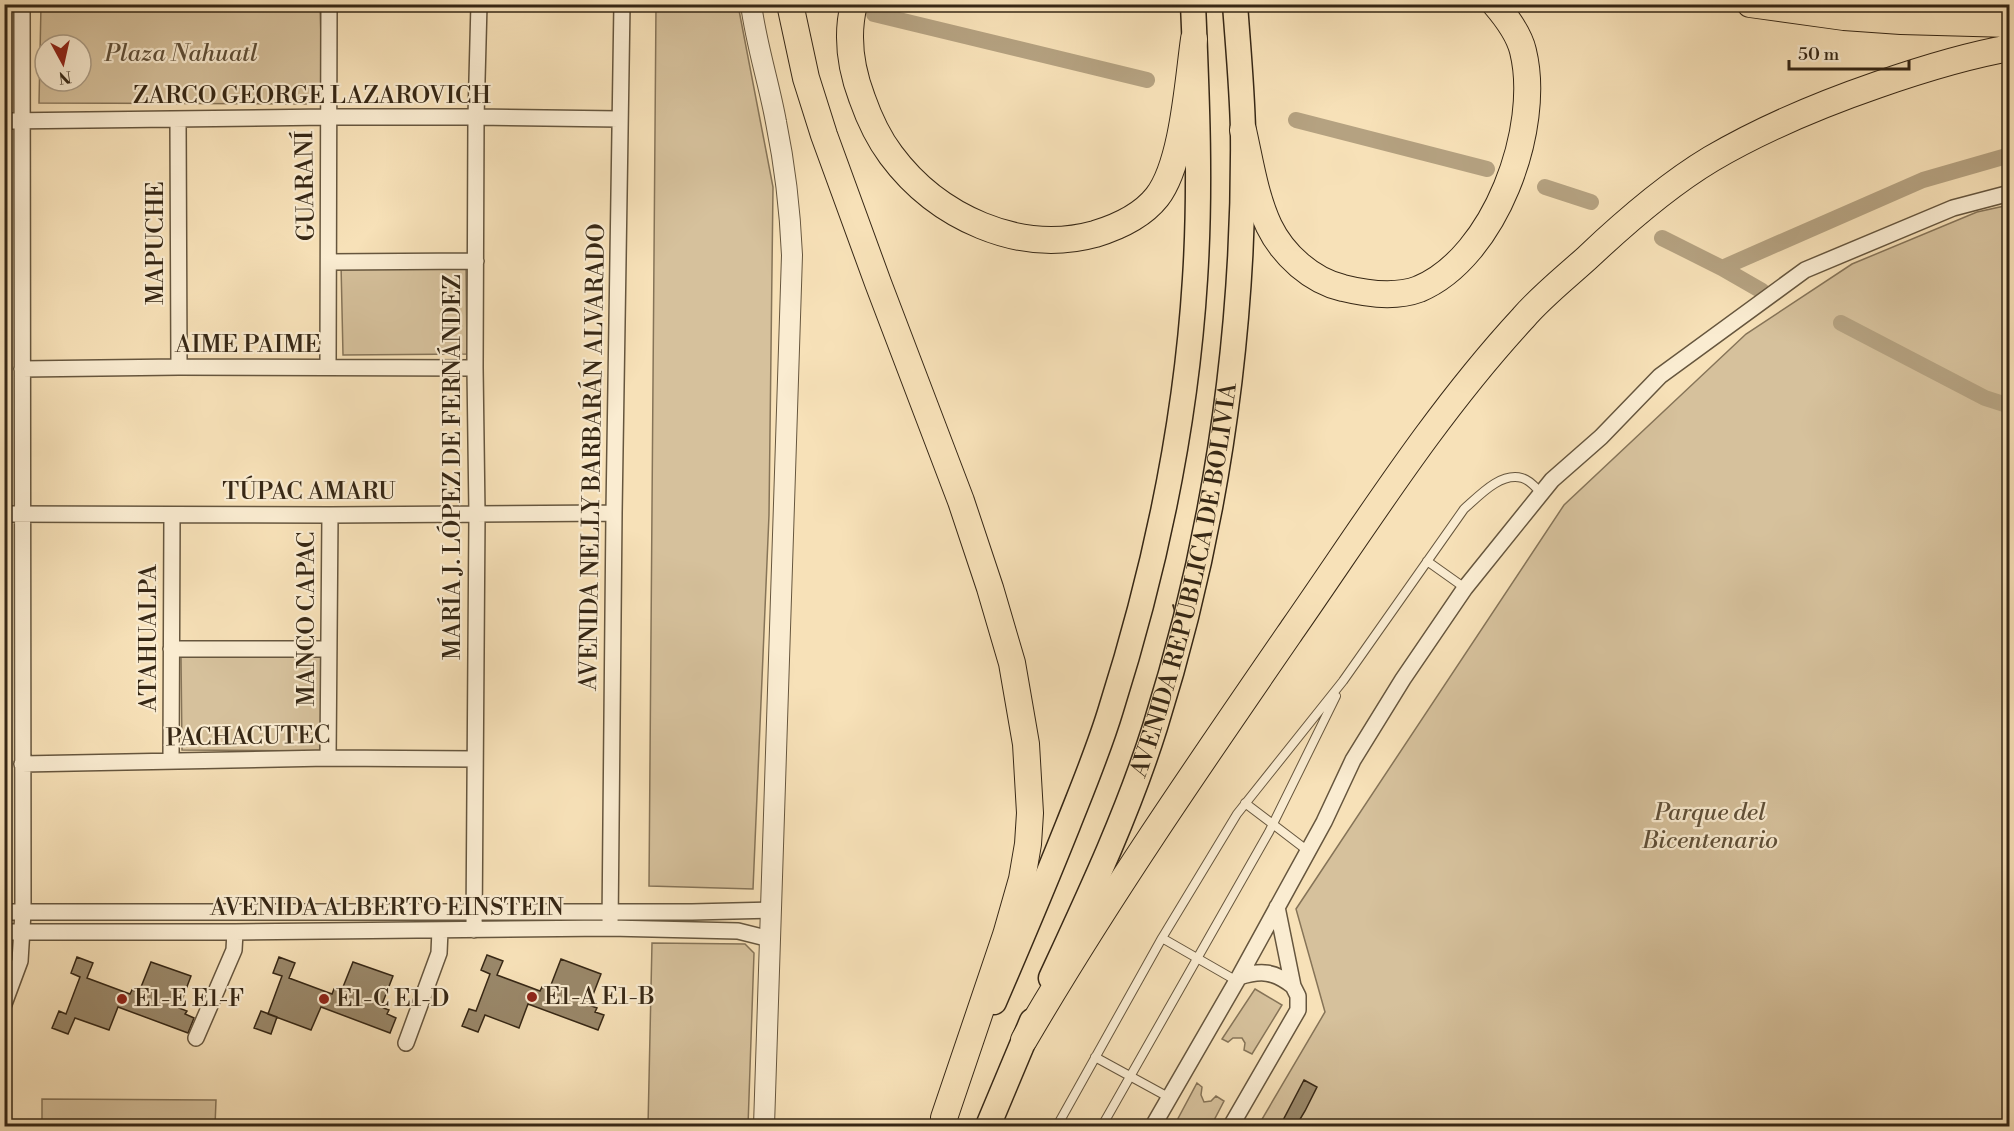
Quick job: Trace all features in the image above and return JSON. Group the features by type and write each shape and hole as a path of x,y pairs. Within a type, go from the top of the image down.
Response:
{"highway":[{"path":"790,4 806,78 824,135 961,501 990,588 1012,663 1026,744 1030,813 1022,879 1006,935 942,1122"},
{"path":"854,4 851,14 850,47 855,80 868,115 890,155 938,203 968,220 1000,233 1043,241 1078,239 1106,231 1137,216 1156,198 1174,162 1194,39"},
{"path":"1243,130 1258,196 1269,226 1285,251 1310,274 1333,286 1357,292 1388,295 1417,290 1439,279 1462,259 1488,225 1515,167 1521,143 1528,87 1523,50 1514,31 1495,4"},
{"path":"1750,4 1855,18 2010,24"},
{"path":"1024,1040 1095,923 1283,643 1424,439 1469,380 1525,315 1614,231 1708,161 1768,127 1842,97 1916,72 1986,52 2010,48"}],"main road":[{"name":"AVENIDA REPÚBLICA DE BOLIVIA","path":"942,1122 1033,913 1088,774 1114,700 1154,554 1176,442 1187,364 1195,279 1198,202 1192,4"},
{"name":"AVENIDA REPÚBLICA DE BOLIVIA","path":"988,1126 1024,1040 1110,850 1154,729 1178,648 1203,547 1218,469 1239,287 1243,130 1235,4"}],"street":[{"path":"4,1004 20,961 23,912 24,121 22,4"},
{"name":"GUARANÍ","path":"328,367 329,4"},
{"name":"MARÍA J. LÓPEZ DE FERNÁNDEZ","path":"474,930 476,912 477,514 476,117 479,4"},
{"name":"AVENIDA NELLY BARBARÁN ALVARADO","path":"610,928 622,4"},
{"path":"752,4 753,24 776,120 787,183 792,255 764,1126"},
{"name":"ZARCO GEORGE LAZAROVICH","path":"4,121 328,117 619,119"},
{"name":"MAPUCHE","path":"178,119 180,367"},
{"path":"1153,1126 1238,979 1308,851 1353,760 1403,678 1465,588 1552,480 1601,437 1660,376 1805,270 1953,208 2010,194"},
{"path":"329,262 476,261"},
{"name":"AIME PAIME","path":"22,369 475,368"},
{"name":"TÚPAC AMARU","path":"4,514 614,513"},
{"name":"ATAHUALPA","path":"171,761 172,515"},
{"name":"MANCO CAPAC","path":"328,759 330,515"},
{"path":"171,650 329,648"},
{"name":"PACHACUTEC","path":"22,764 475,759"},
{"path":"1231,1126 1298,1010 1298,996 1293,986 1277,907"},
{"name":"AVENIDA ALBERTO EINSTEIN","path":"4,912 770,910"},
{"name":"AVENIDA ALBERTO EINSTEIN","path":"4,932 610,928 738,931 770,939"},
{"path":"406,1043 439,953 440,930"},
{"path":"196,1038 234,950 235,932"},
{"path":"1238,979 1252,973 1265,972 1281,976 1293,986"}],"lane":[{"path":"1057,1126 1162,938 1237,814 1343,681 1464,509 1504,479 1522,478 1532,483 1541,493"},
{"path":"1427,561 1465,588"},
{"path":"1102,1126 1273,824 1343,681"},
{"path":"1245,803 1308,851"},
{"path":"1162,938 1238,979"},
{"path":"1095,1057 1170,1098"}],"green space":[{"name":"Plaza Nahuatl","path":"41,5 320,5 323,104 39,103 39,93 93,93 93,33 40,33"},
{"path":"656,5 738,5 773,187 769,515 753,889 649,886"},
{"name":"Parque del Bicentenario","path":"2009,205 2009,1126 1258,1126 1325,1012 1296,909 1564,505 1746,334 1852,264 1977,212"},
{"path":"341,264 466,264 467,354 343,355"},
{"path":"181,656 325,657 327,751 182,750"},
{"path":"652,943 745,944 754,953 748,1126 648,1126"},
{"path":"1255,989 1282,1005 1252,1054 1244,1050 1245,1043 1242,1038 1233,1038 1228,1042 1222,1039"},
{"path":"1197,1083 1202,1087 1201,1095 1204,1102 1211,1101 1216,1096 1224,1101 1211,1126 1174,1126"},
{"path":"42,1099 216,1100 215,1126 42,1126"}],"building":[{"name":"E1-A E1-B","path":"487,955 503,961 497,975 540,991 542,987 549,990 561,959 601,974 589,1005 597,1008 595,1012 604,1015 598,1030 528,1004 519,1028 485,1015 478,1032 462,1026 469,1009 476,1011 490,974 481,970"},
{"name":"E1-E E1-F","path":"77,957 93,963 87,978 130,994 132,990 139,992 151,962 191,976 179,1008 187,1011 185,1014 194,1018 188,1033 118,1007 109,1030 75,1018 68,1034 52,1028 59,1011 66,1014 80,977 71,973"},
{"name":"E1-C E1-D","path":"279,957 295,963 289,978 332,994 334,989 341,992 353,962 393,976 381,1007 389,1010 387,1014 396,1018 390,1033 321,1007 311,1030 268,1014 282,976 273,973"},
{"path":"261,1011 277,1017 271,1034 254,1028"},
{"path":"1304,1080 1317,1087 1305,1111 1296,1126 1280,1126"}],"waterway":[{"path":"874,14 1147,80"},
{"path":"1296,120 1487,169"},
{"path":"1722,268 1923,180 2010,155"},
{"path":"1545,187 1591,202"},
{"path":"1662,238 1762,291"},
{"path":"1841,323 1985,398 2010,406"}],"place":[{"name":"E1-A E1-B","path":"532,997"},
{"name":"E1-E E1-F","path":"122,999"},
{"name":"E1-C E1-D","path":"324,999"}]}
